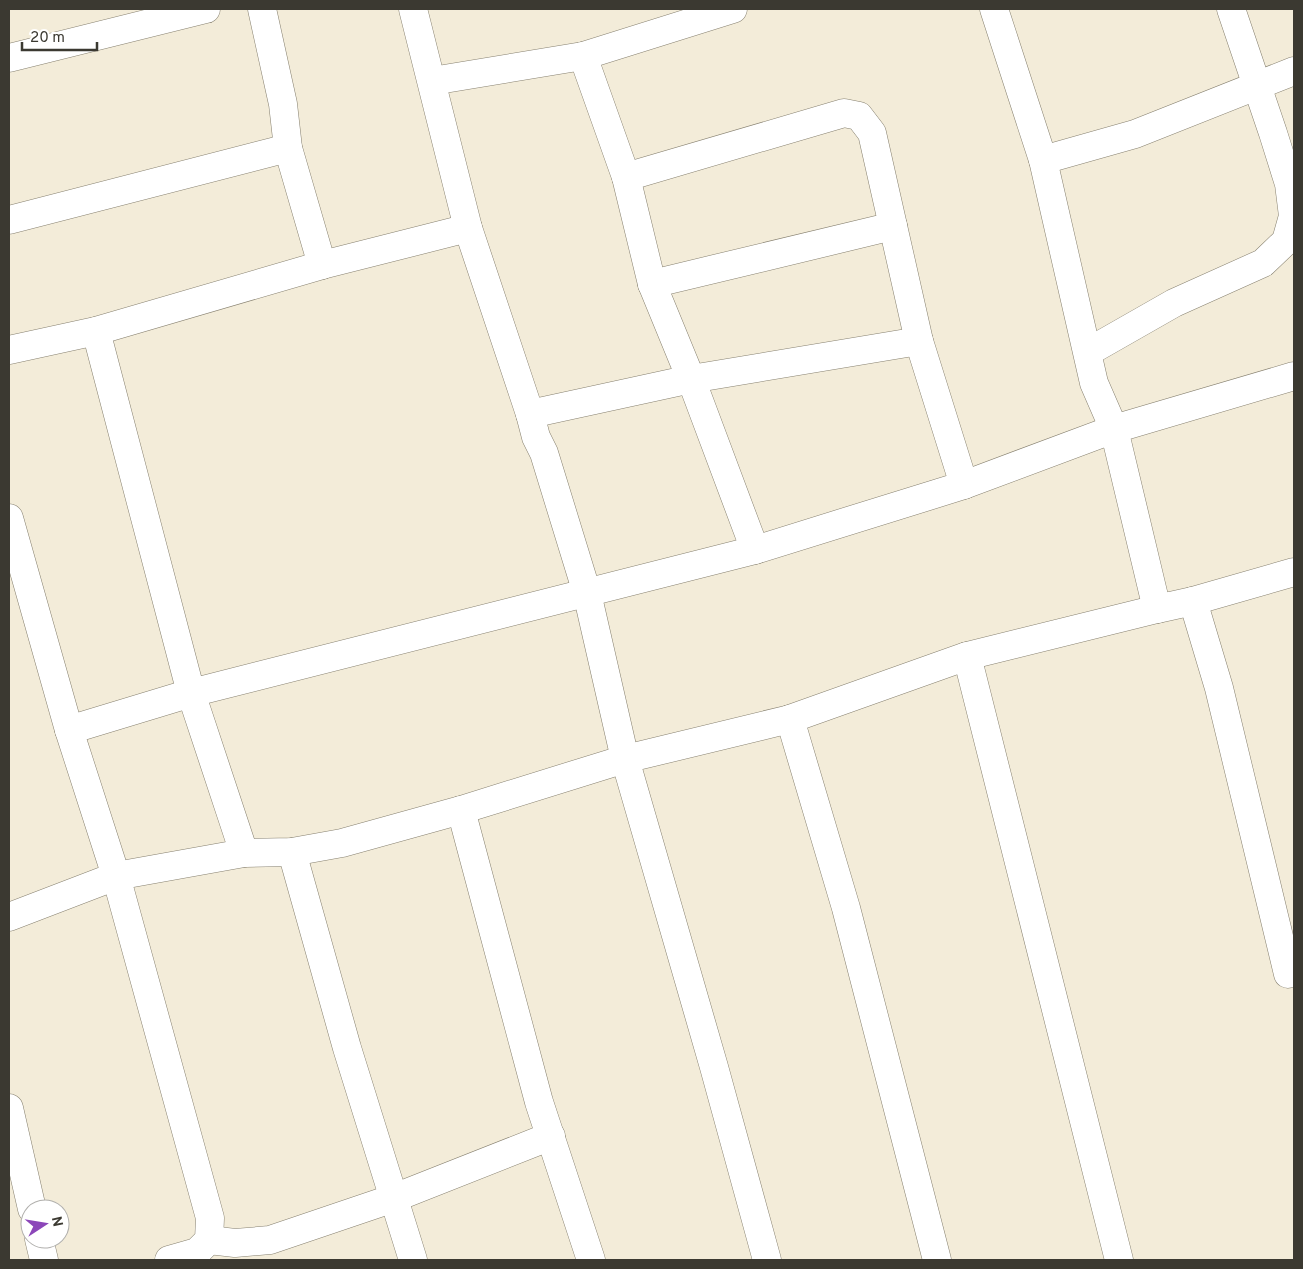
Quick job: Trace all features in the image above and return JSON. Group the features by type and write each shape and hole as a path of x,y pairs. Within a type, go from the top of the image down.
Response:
{"street":[{"path":"9,58 206,9"},
{"path":"262,9 283,104 288,148 322,265"},
{"path":"413,9 468,228 536,437 544,453 587,593 625,759 712,1058 767,1260"},
{"path":"432,80 583,56 733,9"},
{"path":"994,9 1042,160 1094,383 1114,429 1157,609"},
{"path":"1088,352 1174,303 1263,263 1286,241 1293,216 1289,184 1230,9"},
{"path":"583,56 626,178 652,284 691,379 755,550"},
{"path":"1042,160 1135,134 1294,71"},
{"path":"626,178 844,113 860,116 872,133 919,340 964,485"},
{"path":"9,220 288,148"},
{"path":"652,284 893,226"},
{"path":"9,350 96,331 322,265 468,228"},
{"path":"96,331 191,693 244,853"},
{"path":"530,414 691,379 919,340"},
{"path":"69,730 191,693 755,550 964,485 1114,429 1294,376"},
{"path":"9,518 69,730 116,876 210,1218 209,1240 197,1252 169,1260"},
{"path":"9,917 116,876 244,853 292,852 342,842 461,810 625,759 790,719 967,656 1193,601 1294,572"},
{"path":"1193,601 1219,688 1288,974"},
{"path":"967,656 1119,1260"},
{"path":"790,719 846,908 938,1260"},
{"path":"461,810 540,1102 591,1260"},
{"path":"292,852 348,1048 413,1260"},
{"path":"9,1108 30,1199"},
{"path":"209,1240 235,1243 270,1240 394,1198 551,1136"}]}
